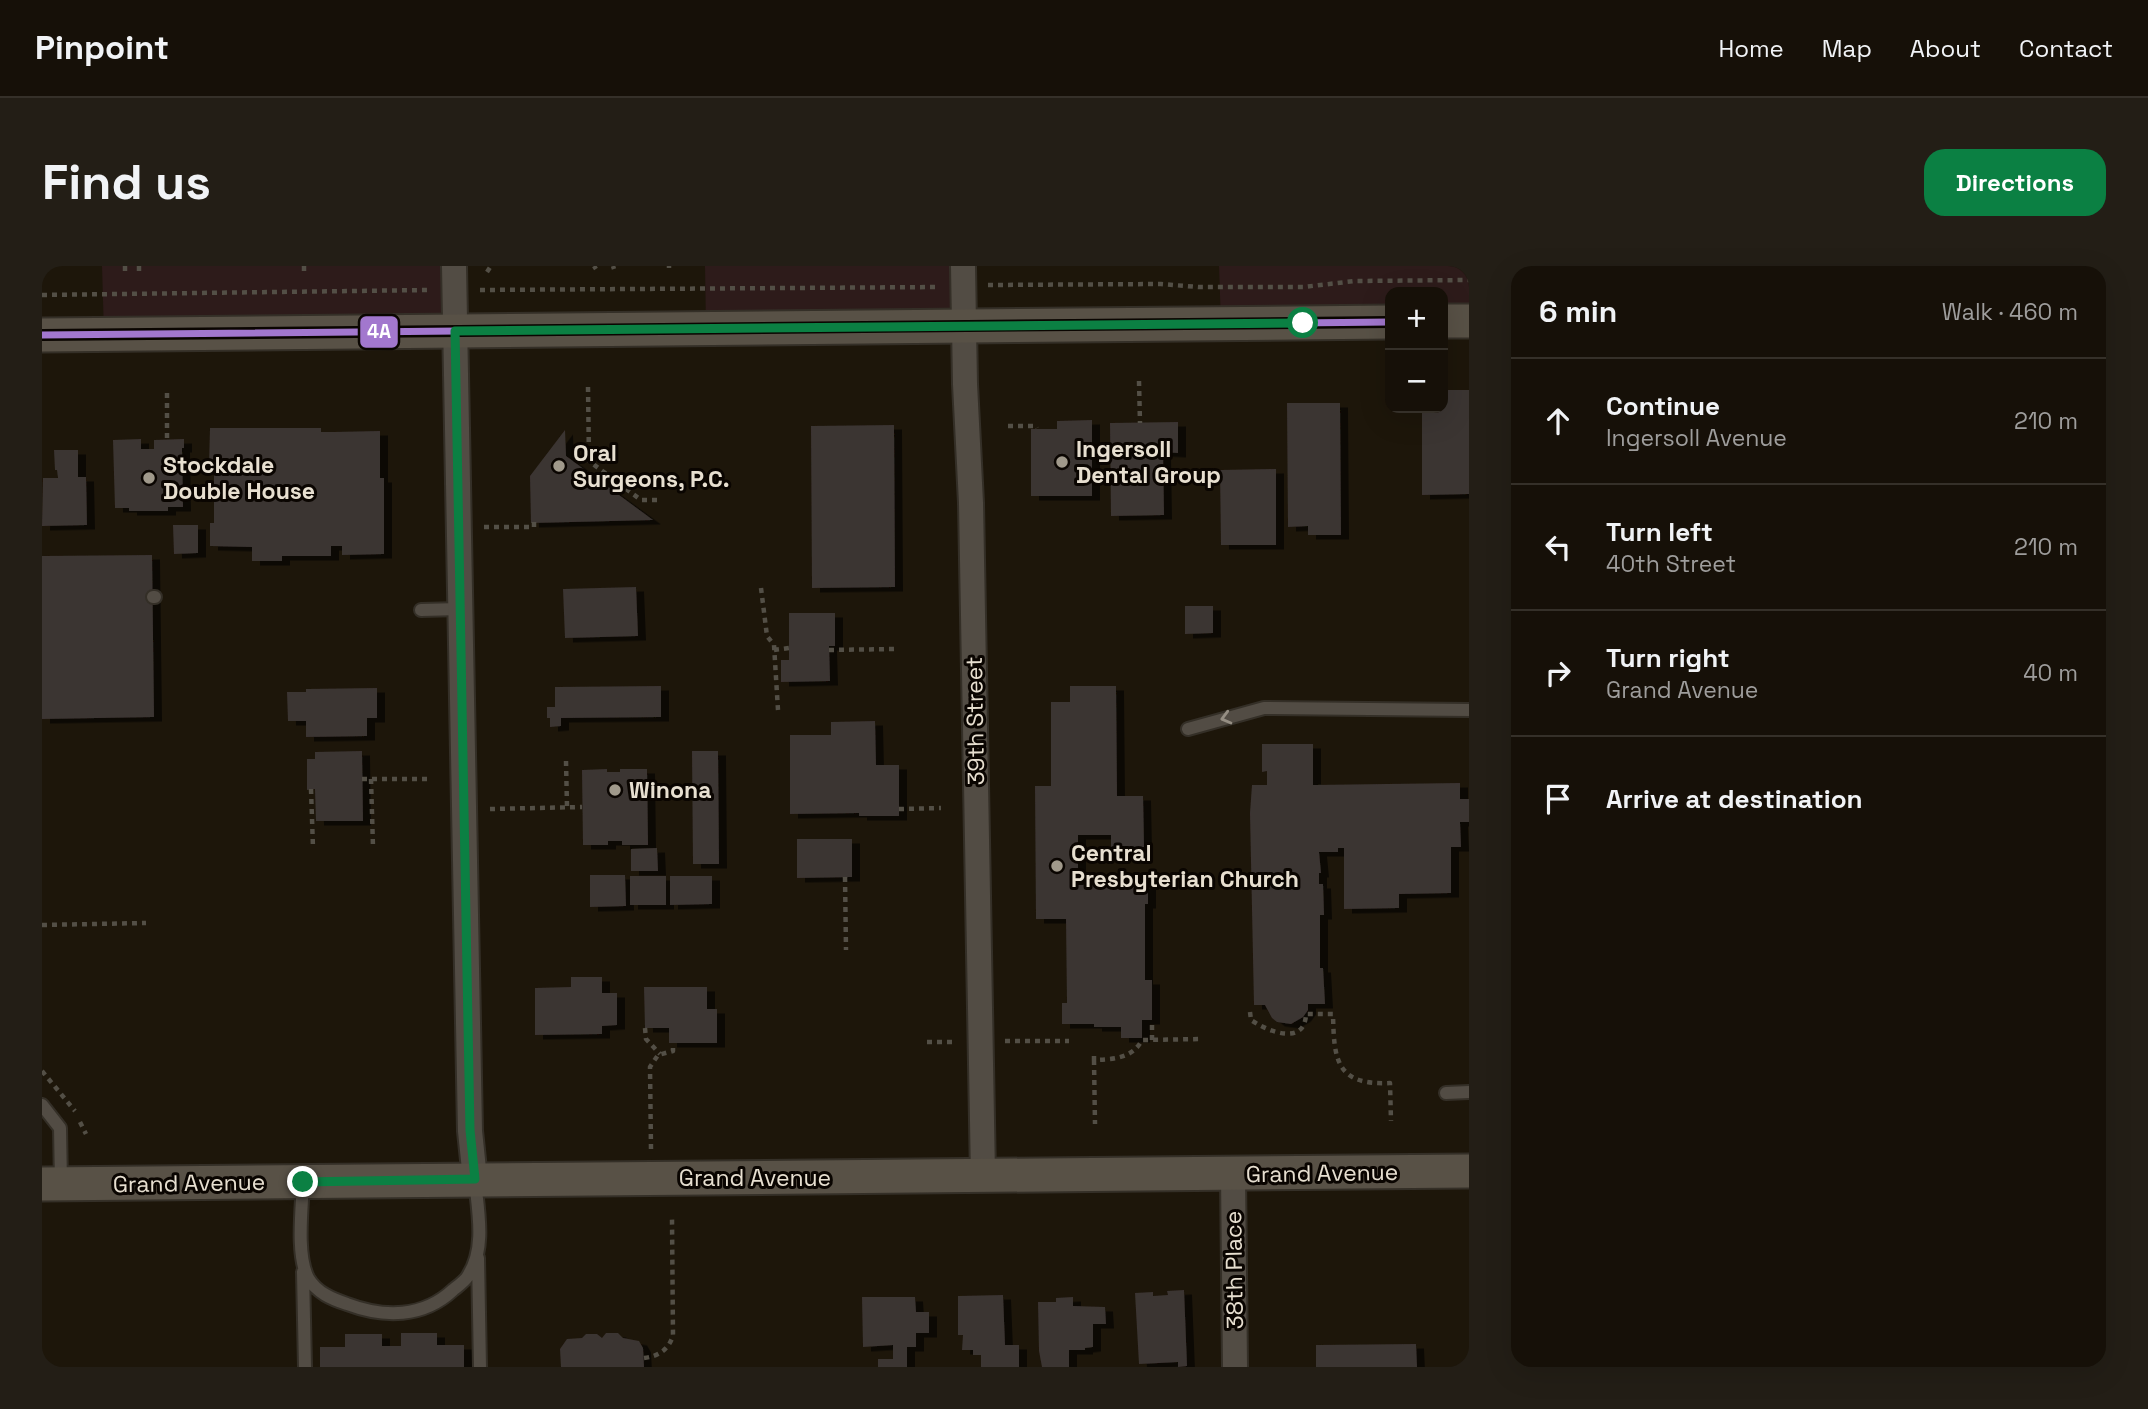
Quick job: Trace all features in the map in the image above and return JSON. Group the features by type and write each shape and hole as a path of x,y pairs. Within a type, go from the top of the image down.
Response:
{"main road":[{"path":"1448,321 1469,321"},
{"path":"42,335 1385,322"},
{"name":"Grand Avenue","path":"51,1184 1469,1171"}],"street":[{"path":"454,266 470,1130 475,1179"},
{"name":"39th Street","path":"964,266 983,1176"},
{"name":"38th Place","path":"1233,1174 1235,1367"}],"lane":[{"path":"421,610 460,609"},
{"path":"1188,729 1264,708 1469,710"},
{"path":"1446,1093 1469,1092"},
{"path":"42,1105 60,1128 51,1184"},
{"path":"475,1179 479,1222 480,1367"},
{"path":"303,1182 305,1367"},
{"path":"303,1257 307,1276 317,1290 325,1295 367,1311 404,1314 424,1309 446,1297 468,1276 478,1255"}],"path":[{"path":"125,266 125,274"},
{"path":"139,266 139,274"},
{"path":"487,272 491,266"},
{"path":"980,285 1161,284 1198,287 1289,287 1355,281 1469,280"},
{"path":"476,290 942,287"},
{"path":"42,295 429,290"},
{"path":"1139,381 1140,422"},
{"path":"588,387 589,461 641,499 662,500"},
{"path":"167,393 167,439"},
{"path":"1008,426 1037,428"},
{"path":"605,485 610,476"},
{"path":"484,527 534,527 534,523"},
{"path":"761,588 767,636 774,645 778,710"},
{"path":"774,650 789,648"},
{"path":"829,650 894,649"},
{"path":"566,761 566,807"},
{"path":"362,779 429,779"},
{"path":"371,779 373,847"},
{"path":"311,789 313,848"},
{"path":"489,809 582,807"},
{"path":"899,808 941,808"},
{"path":"845,877 846,950"},
{"path":"42,925 146,923"},
{"path":"1251,1012 1251,1020 1262,1028 1279,1034 1292,1034 1305,1022 1306,1014 1334,1014 1334,1048 1338,1061 1345,1072 1360,1080 1390,1083 1391,1121"},
{"path":"1152,1020 1152,1040"},
{"path":"645,1028 646,1039 660,1054"},
{"path":"1095,1124 1094,1058 1125,1056 1134,1051 1142,1040 1202,1039"},
{"path":"981,1042 1069,1041"},
{"path":"652,1178 650,1067 652,1060 660,1054 673,1051 673,1043"},
{"path":"643,1358 663,1352 670,1345 673,1336 672,1219"}],"shaded area":[{"path":"102,266 454,266 455,331 104,334"},
{"path":"705,266 963,266 964,326 706,328"},
{"path":"1219,266 1469,266 1469,321 1448,321 1448,287 1385,287 1385,322 1221,323"}],"building":[{"path":"1448,390 1469,390 1469,494 1422,495 1422,413 1448,413"},
{"path":"1287,403 1340,403 1341,535 1308,535 1308,526 1288,527"},
{"name":"Ingersoll Dental Group","path":"1092,420 1092,496 1031,496 1031,429 1057,429 1057,421"},
{"path":"1178,422 1178,453 1163,452 1164,515 1111,516 1110,423"},
{"path":"894,425 895,587 812,588 811,426"},
{"path":"210,428 380,431 380,478 384,478 384,554 342,555 342,546 331,546 331,556 282,556 282,561 252,561 252,547 210,546 210,523 214,523 214,466 209,466"},
{"name":"Oral Surgeons, P.C.","path":"565,430 566,456 653,520 531,523 530,476"},
{"name":"Stockdale Double House","path":"141,439 141,449 154,449 154,440 184,439 183,507 168,507 168,511 129,511 129,508 115,508 113,440"},
{"path":"54,450 78,450 78,477 86,477 87,525 42,526 43,478 58,478"},
{"path":"1276,469 1276,545 1221,545 1220,470"},
{"path":"173,525 198,525 198,553 174,554"},
{"path":"152,555 154,717 42,719 42,556"},
{"path":"636,587 638,636 565,638 563,589"},
{"path":"1185,606 1213,606 1213,633 1185,634"},
{"path":"789,613 835,613 835,646 829,646 830,681 781,682 781,660 789,660"},
{"path":"661,686 661,717 561,718 561,726 550,727 550,718 547,718 547,707 555,707 555,687"},
{"name":"Central Presbyterian Church","path":"1070,686 1116,686 1117,796 1143,796 1144,847 1111,847 1111,835 1078,835 1078,885 1148,884 1148,904 1145,904 1145,980 1152,980 1152,1020 1142,1020 1142,1038 1121,1038 1121,1027 1062,1024 1062,1003 1067,1003 1066,919 1036,919 1035,786 1051,786 1051,702 1070,702"},
{"path":"377,688 377,718 367,718 367,736 306,737 306,721 288,721 287,692 306,692 306,689"},
{"path":"875,721 876,765 899,765 899,816 859,816 859,813 790,814 790,735 831,735 831,722"},
{"path":"1262,744 1313,744 1313,785 1460,783 1460,799 1469,799 1469,822 1460,822 1461,847 1451,847 1451,893 1399,894 1399,908 1344,909 1344,848 1338,848 1338,852 1319,852 1319,884 1323,884 1324,915 1320,915 1320,968 1323,968 1325,1004 1308,1004 1308,1010 1303,1017 1291,1024 1277,1022 1265,1005 1254,1005 1250,813 1252,785 1267,785 1267,771 1262,772"},
{"path":"362,751 363,821 316,821 315,789 307,790 307,759 315,759 315,752"},
{"path":"692,751 718,751 719,864 693,864"},
{"name":"Winona","path":"607,769 607,772 620,772 620,769 647,769 648,845 622,845 622,841 608,841 608,845 583,845 582,770"},
{"path":"797,839 852,839 852,877 797,878"},
{"path":"657,848 658,871 631,871 631,849"},
{"path":"590,875 625,875 626,906 590,907"},
{"path":"630,876 666,876 666,905 630,905"},
{"path":"670,876 712,876 712,904 670,905"},
{"path":"571,977 602,977 602,993 617,993 617,1025 602,1026 602,1034 535,1035 535,988 571,987"},
{"path":"644,987 707,987 707,1009 717,1009 717,1043 669,1043 669,1028 645,1028"},
{"path":"1184,1290 1187,1366 1178,1367 1178,1362 1139,1364 1135,1293 1153,1292 1153,1296 1168,1295 1167,1291"},
{"path":"1003,1295 1005,1345 1019,1345 1019,1367 981,1367 981,1355 973,1355 973,1350 962,1350 963,1335 958,1335 958,1296"},
{"path":"862,1297 915,1297 916,1312 929,1312 929,1333 916,1333 916,1347 907,1347 907,1367 878,1367 878,1359 893,1359 893,1345 863,1347"},
{"path":"1073,1297 1073,1306 1105,1307 1106,1324 1093,1324 1093,1347 1069,1350 1069,1367 1042,1367 1038,1302 1056,1302 1056,1298"},
{"path":"401,1333 437,1333 437,1345 464,1345 464,1367 320,1367 320,1347 345,1347 345,1334 382,1334 382,1346 401,1346"},
{"path":"606,1333 618,1333 623,1338 639,1341 643,1348 644,1367 561,1367 560,1349 567,1339 582,1338 586,1334 597,1334 602,1338"},
{"path":"1416,1344 1417,1367 1316,1367 1316,1345"}],"transit line":[{"name":"4A","path":"42,335 1385,322"}],"place":[{"name":"Ingersoll Dental Group","path":"1062,462"},
{"name":"Oral Surgeons, P.C.","path":"559,466"},
{"name":"Stockdale Double House","path":"149,478"},
{"name":"Winona","path":"615,790"},
{"name":"Central Presbyterian Church","path":"1057,866"}],"route":[{"path":"303,1182 475,1179 470,1130 455,331 1303,323"}]}
